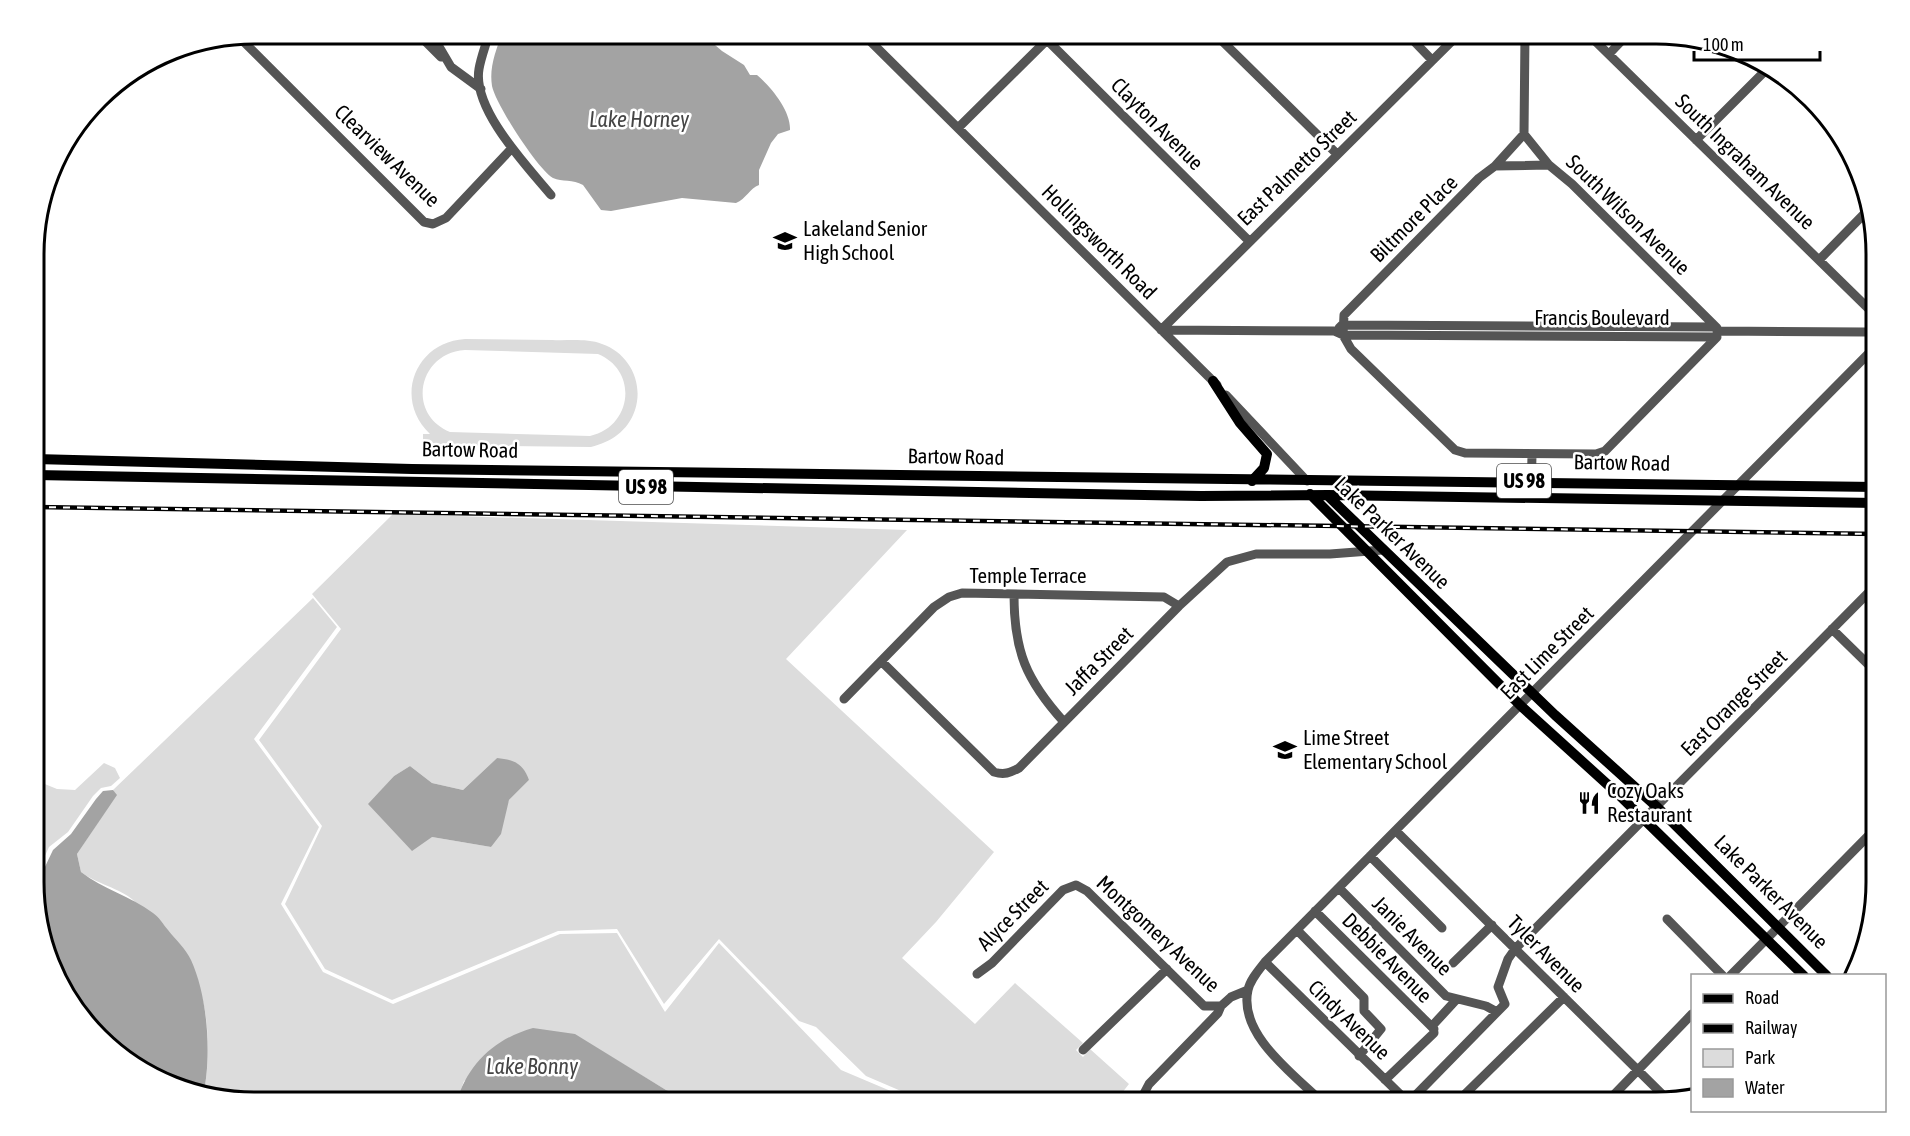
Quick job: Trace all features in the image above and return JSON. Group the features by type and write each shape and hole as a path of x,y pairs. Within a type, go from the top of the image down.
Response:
{"main road":[{"path":"1213,381 1240,423 1267,454 1264,468 1252,481"},
{"name":"Bartow Road","path":"44,459 252,466 734,474 1252,481 1531,481 1866,487"},
{"name":"Bartow Road","path":"44,475 734,489 1866,503"},
{"name":"Lake Parker Avenue","path":"1307,481 1328,495 1532,693 1657,807 1826,974"},
{"name":"Lake Parker Avenue","path":"1307,481 1311,497 1364,551 1520,705 1645,819 1803,974"}],"street":[{"name":"Clearview Avenue","path":"246,44 424,222 432,224 446,218 512,148"},
{"path":"428,44 451,67 481,89"},
{"path":"437,44 451,67"},
{"path":"486,44 478,70 486,105 512,148 551,195"},
{"name":"Hollingsworth Road","path":"872,44 1213,381 1307,481"},
{"path":"958,128 1038,44"},
{"name":"Clayton Avenue","path":"1056,44 1248,240"},
{"path":"1225,44 1337,154"},
{"path":"1417,44 1432,60"},
{"name":"East Palmetto Street","path":"1161,330 1248,240 1449,44"},
{"path":"1525,44 1524,134 1549,165"},
{"name":"South Ingraham Avenue","path":"1599,44 1866,307"},
{"path":"1609,54 1619,44"},
{"path":"1696,140 1763,73"},
{"name":"Biltmore Place","path":"1340,330 1344,315 1479,178 1495,166 1524,134"},
{"name":"South Wilson Avenue","path":"1495,166 1549,165 1572,184 1717,332"},
{"path":"1819,260 1863,216"},
{"name":"Francis Boulevard","path":"1161,330 1865,332"},
{"path":"1340,330 1352,349 1455,450 1465,453 1532,455 1600,453 1615,442 1717,332"},
{"name":"East Lime Street","path":"1248,990 1265,962 1866,355"},
{"path":"1531,498 1532,455"},
{"path":"92,460 92,476"},
{"path":"734,474 734,489"},
{"name":"Jaffa Street","path":"881,662 994,772 1002,774 1019,768 1179,606 1227,562 1243,556 1383,549"},
{"name":"Temple Terrace","path":"844,699 934,607 949,597 962,593 1164,597 1179,606"},
{"name":"East Orange Street","path":"1497,1012 1505,1004 1498,987 1508,959 1515,949 1866,594"},
{"path":"1014,595 1014,624 1022,663 1039,693 1064,722"},
{"path":"1832,629 1866,663"},
{"name":"Tyler Avenue","path":"1396,831 1661,1092"},
{"path":"1731,974 1866,837"},
{"path":"1370,856 1442,928"},
{"name":"Montgomery Avenue","path":"1076,885 1088,891 1204,1006 1221,1006 1231,997 1248,990 1247,1005 1255,1034 1312,1092"},
{"name":"Alyce Street","path":"977,974 992,963 1063,890 1076,885"},
{"name":"Janie Avenue","path":"1339,888 1446,996 1479,1004 1497,1012"},
{"name":"Debbie Avenue","path":"1315,911 1434,1029"},
{"path":"1667,919 1722,974"},
{"path":"1453,963 1492,925"},
{"path":"1297,930 1364,998 1364,1011 1381,1029 1359,1056"},
{"name":"Cindy Avenue","path":"1265,962 1398,1092"},
{"path":"1083,1050 1167,969"},
{"path":"1467,1092 1564,997"},
{"path":"1385,1080 1434,1033 1433,1025 1456,1000"},
{"path":"1145,1092 1149,1084 1218,1013 1221,1006"},
{"path":"1419,1092 1497,1012"},
{"path":"1616,1092 1691,1015"}],"green space":[{"path":"476,339 583,340 602,344 620,354 632,370 637,390 635,410 623,430 605,442 591,447 423,445 423,434 430,434 419,420 413,405 412,389 415,374 422,361 433,350 448,343","holes":["465,350 598,354 611,362 620,373 625,385 625,398 622,411 615,422 604,431 590,436 450,432 436,423 427,412 423,399 423,385 428,373 437,362 449,354"]},
{"path":"393,514 907,530 786,659 994,852 936,922 902,958 975,1024 1015,983 1083,1043 1076,1050 1083,1057 1090,1049 1129,1084 1123,1092 903,1092 866,1076 816,1027 799,1021 719,939 664,1004 617,929 558,931 392,1000 325,969 285,904 322,826 259,740 341,629 312,594","holes":["497,758 529,780 509,800 491,847 432,837 369,804 394,776 410,766 432,783 463,790"]},
{"path":"313,598 337,627 254,739 319,827 281,904 323,972 393,1004 560,934 617,933 665,1012 719,943 841,1070 893,1092 671,1092 575,1035 464,1081 460,1092 253,1092 226,1091 205,1086 207,1027 203,999 196,982 133,900 81,872 77,854 116,795 113,790"},
{"path":"104,763 115,768 120,778 111,786 101,788 93,796 68,832 49,847 44,858 44,784 57,789 75,790"}],"water":[{"name":"Lake Horney","path":"499,44 714,44 744,65 750,75 757,75 768,86 784,107 790,130 778,134 771,143 759,170 759,185 736,203 682,198 611,211 601,210 583,185 553,178 528,150 495,95 491,79"},
{"path":"497,758 517,763 529,780 509,800 501,834 491,847 432,837 412,851 368,804 394,776 410,766 432,783 463,790"},
{"path":"113,790 117,795 77,854 81,872 155,915 189,956 197,975 205,1009 208,1046 205,1086 173,1077 148,1064 105,1031 79,999 65,975 55,950 45,910 44,869 53,850 71,834 103,791"},
{"name":"Lake Bonny","path":"533,1028 575,1034 671,1092 460,1092 475,1065 484,1055 506,1039"}],"railway":[{"path":"44,507 1866,534"}],"place":[{"name":"Lakeland Senior High School","path":"785,241"},
{"name":"Lime Street Elementary School","path":"1285,750"},
{"name":"Cozy Oaks Restaurant","path":"1589,803"}]}
